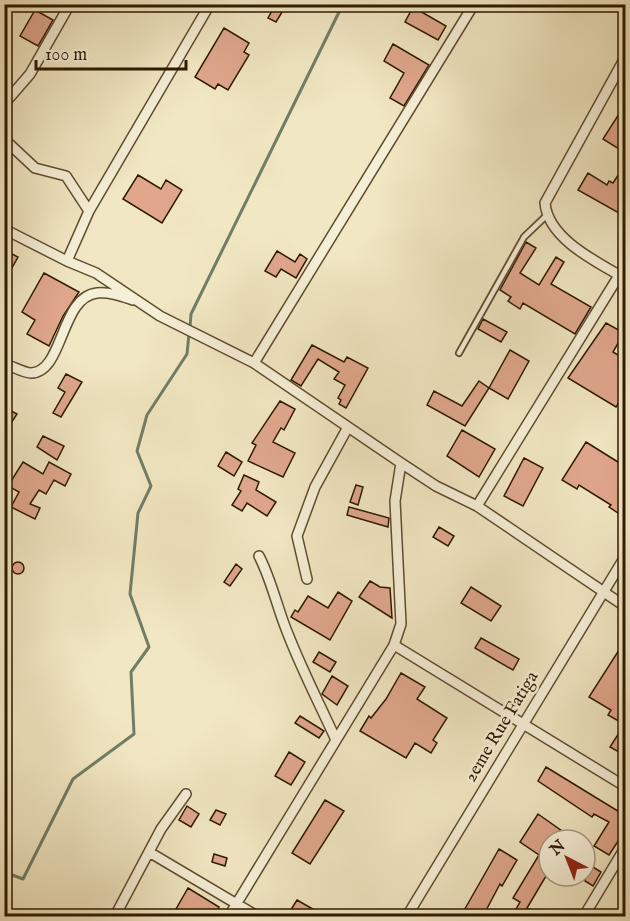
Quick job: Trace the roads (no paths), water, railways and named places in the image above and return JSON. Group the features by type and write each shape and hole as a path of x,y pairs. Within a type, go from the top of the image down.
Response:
{"street":[{"path":"4,105 30,74 70,4"},
{"path":"67,261 89,211 210,4"},
{"path":"254,363 474,4"},
{"path":"622,277 563,237 546,216 545,203 626,56"},
{"path":"4,139 35,168 66,176 89,211"},
{"path":"4,229 96,273 200,337 254,363 436,486 477,506 626,607"},
{"path":"477,506 622,277 626,264"},
{"path":"4,364 30,373 40,371 59,343 76,307 94,293 111,293 145,304"},
{"path":"307,579 297,536 315,487 348,427"},
{"path":"229,916 393,645 401,624 395,501 401,463"},
{"name":"2eme Rue Fatiga","path":"407,916 626,555"},
{"path":"259,556 269,575 278,610 297,657 336,740"},
{"path":"393,645 626,787"},
{"path":"115,916 161,829 186,794"},
{"path":"584,916 626,846"},
{"path":"149,852 257,916"},
{"path":"4,908 12,916"}],"lane":[{"path":"459,353 524,237 546,216"}],"waterway":[{"path":"190,327 191,314 343,4"},
{"path":"4,872 23,879 73,779 134,734 131,672 149,647 130,594 138,513 151,486 137,451 147,415 187,354 189,334"}]}
